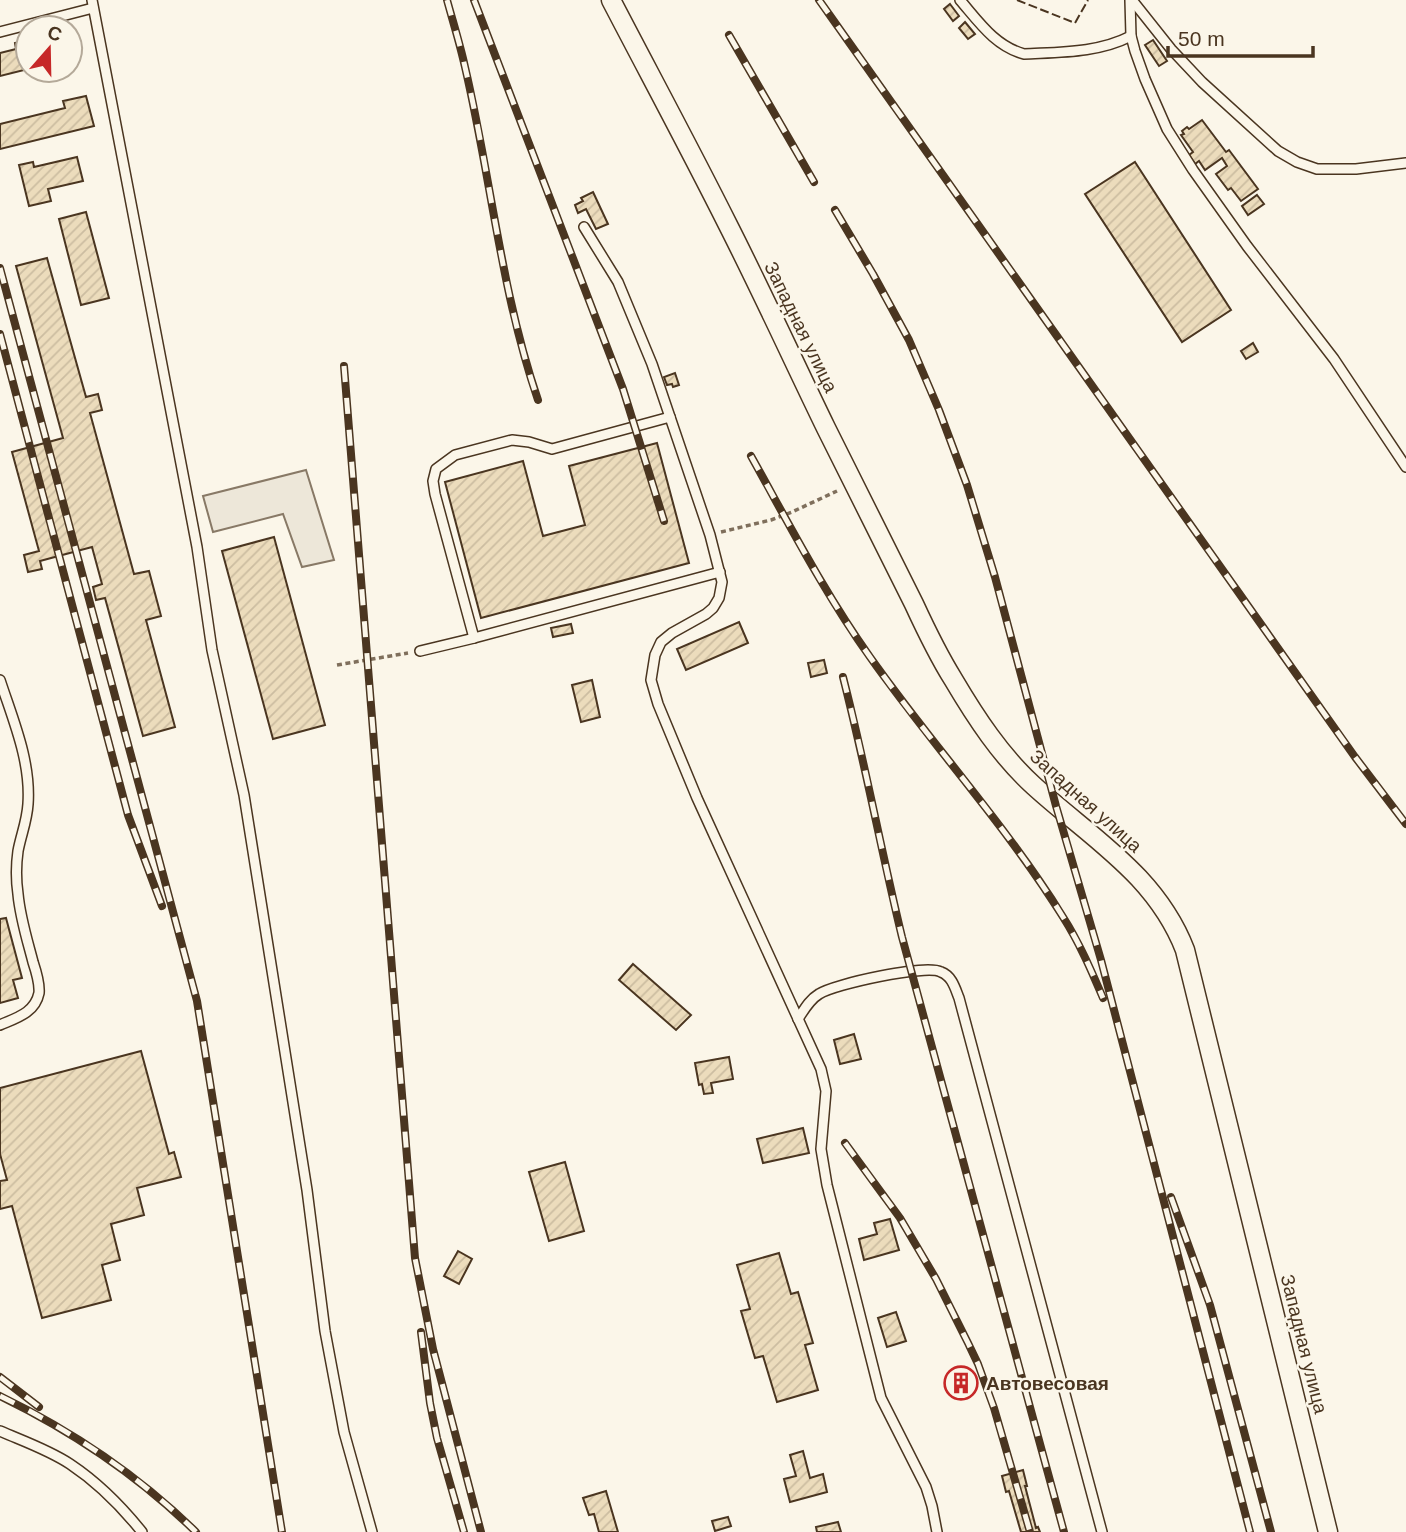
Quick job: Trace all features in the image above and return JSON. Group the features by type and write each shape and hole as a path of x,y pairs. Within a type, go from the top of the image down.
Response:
{"street":[{"name":"Западная улица","path":"611,0 729,227 951,678 993,742 1012,764 1056,806 1125,863 1164,908 1178,930 1328,1532"}],"lane":[{"path":"960,0 1003,46 1024,54 1098,48 1116,44 1132,36"},
{"path":"1131,0 1132,36 1145,79 1167,130 1247,246 1334,359 1406,467"},
{"path":"1131,0 1202,82 1278,151 1317,169 1356,169 1406,163"},
{"path":"0,32 92,4 197,547 212,650 244,795 307,1190 326,1331 344,1432 372,1532"},
{"path":"584,227 618,282 652,364 710,535 722,582 719,598 713,608 661,642 655,655 652,680 658,704 697,798 824,1080 826,1102 821,1149 823,1167 881,1398 926,1487 937,1532"},
{"path":"474,638 432,481 436,470 454,455 512,440 552,449 670,417"},
{"path":"420,651 720,572"},
{"path":"0,680 22,749 28,779 28,804 16,871 22,920 39,991 31,1009 0,1026"},
{"path":"798,1019 807,1004 829,989 932,969 943,972 952,981 959,998 1102,1532"},
{"path":"0,1431 43,1449 69,1464 114,1502 142,1532"}],"path":[{"path":"710,535 771,520 837,491"},
{"path":"337,665 420,651"}],"shaded area":[{"path":"306,470 334,560 302,567 283,514 213,532 203,496"}],"building":[{"path":"950,4 959,16 953,21 944,9"},
{"path":"965,22 975,34 968,39 959,28"},
{"path":"1153,40 1167,61 1159,66 1145,45"},
{"path":"14,50 14,72 0,76 0,53"},
{"path":"86,96 94,126 0,149 0,124 65,108 63,101"},
{"path":"1202,120 1258,189 1241,201 1216,174 1227,166 1222,158 1205,170 1199,161 1195,164 1189,155 1193,152 1181,135 1184,134 1182,131"},
{"path":"77,157 83,181 48,189 51,201 29,206 19,165 33,162 34,167"},
{"path":"1135,162 1231,310 1182,342 1085,194"},
{"path":"593,192 608,224 596,229 586,209 578,213 575,205 583,201 581,198"},
{"path":"1257,195 1264,204 1248,215 1242,206"},
{"path":"86,212 109,298 81,305 59,219"},
{"path":"47,258 86,397 98,394 102,410 90,413 134,574 149,571 161,616 146,620 175,727 143,736 105,598 96,600 93,587 102,584 92,547 40,561 42,569 28,572 24,555 39,551 12,452 63,438 16,266"},
{"path":"1253,343 1258,352 1246,359 1241,351"},
{"path":"675,373 679,385 667,385 664,377"},
{"path":"657,443 689,563 481,618 445,482 523,461 543,536 585,525 569,466"},
{"path":"274,537 325,725 273,739 222,551"},
{"path":"739,622 748,643 686,670 677,649"},
{"path":"571,624 573,633 553,637 551,628"},
{"path":"824,660 827,673 811,677 808,663"},
{"path":"592,680 600,717 581,722 572,685"},
{"path":"6,918 22,978 13,980 18,998 0,1003 0,919"},
{"path":"633,964 691,1015 676,1030 619,980"},
{"path":"854,1034 861,1059 840,1064 834,1040"},
{"path":"141,1051 169,1154 174,1152 181,1177 137,1188 144,1215 111,1224 120,1260 102,1265 111,1300 42,1318 12,1206 0,1209 0,1181 7,1180 0,1154 0,1088"},
{"path":"729,1057 733,1079 711,1083 713,1093 704,1094 702,1084 699,1085 695,1063"},
{"path":"803,1128 809,1153 763,1163 757,1139"},
{"path":"565,1162 584,1231 549,1241 529,1172"},
{"path":"890,1219 899,1250 864,1260 859,1239 877,1234 874,1223"},
{"path":"458,1251 472,1259 459,1284 444,1276"},
{"path":"779,1253 791,1294 798,1292 813,1343 805,1345 818,1390 777,1402 763,1356 755,1358 741,1311 750,1309 737,1265"},
{"path":"896,1312 906,1341 887,1347 878,1318"},
{"name":"Автовесовая","path":"970,1371 975,1388 952,1395 946,1379"},
{"path":"803,1451 810,1478 823,1474 827,1492 790,1502 784,1479 796,1476 790,1455"},
{"path":"1023,1470 1036,1528 1038,1527 1040,1532 1021,1532 1009,1491 1006,1492 1002,1476"},
{"path":"606,1491 618,1532 599,1532 594,1514 589,1515 583,1498"},
{"path":"728,1517 731,1526 715,1531 712,1521"},
{"path":"838,1522 841,1532 817,1532 816,1527"}],"railway":[{"path":"447,0 474,109 515,318 538,400"},
{"path":"474,0 623,389 664,521"},
{"path":"819,0 1355,757 1406,824"},
{"path":"729,35 814,182"},
{"path":"835,210 909,340 967,485 1101,960 1250,1532"},
{"path":"0,268 197,1001 282,1532"},
{"path":"0,334 128,815 162,906"},
{"path":"344,366 415,1258 433,1349 481,1532"},
{"path":"751,456 854,633 894,690 1041,883 1080,946 1103,998"},
{"path":"843,677 902,937 1064,1532"},
{"path":"845,1143 900,1218 936,1279 978,1364 994,1408 1030,1532"},
{"path":"1171,1197 1210,1305 1271,1532"},
{"path":"421,1332 437,1438 464,1532"},
{"path":"0,1377 39,1407"},
{"path":"0,1396 53,1424 104,1456 151,1492 196,1532"}],"fence":[{"path":"1017,0 1075,23 1088,0"}],"place":[{"name":"Автовесовая","path":"961,1383"}]}
